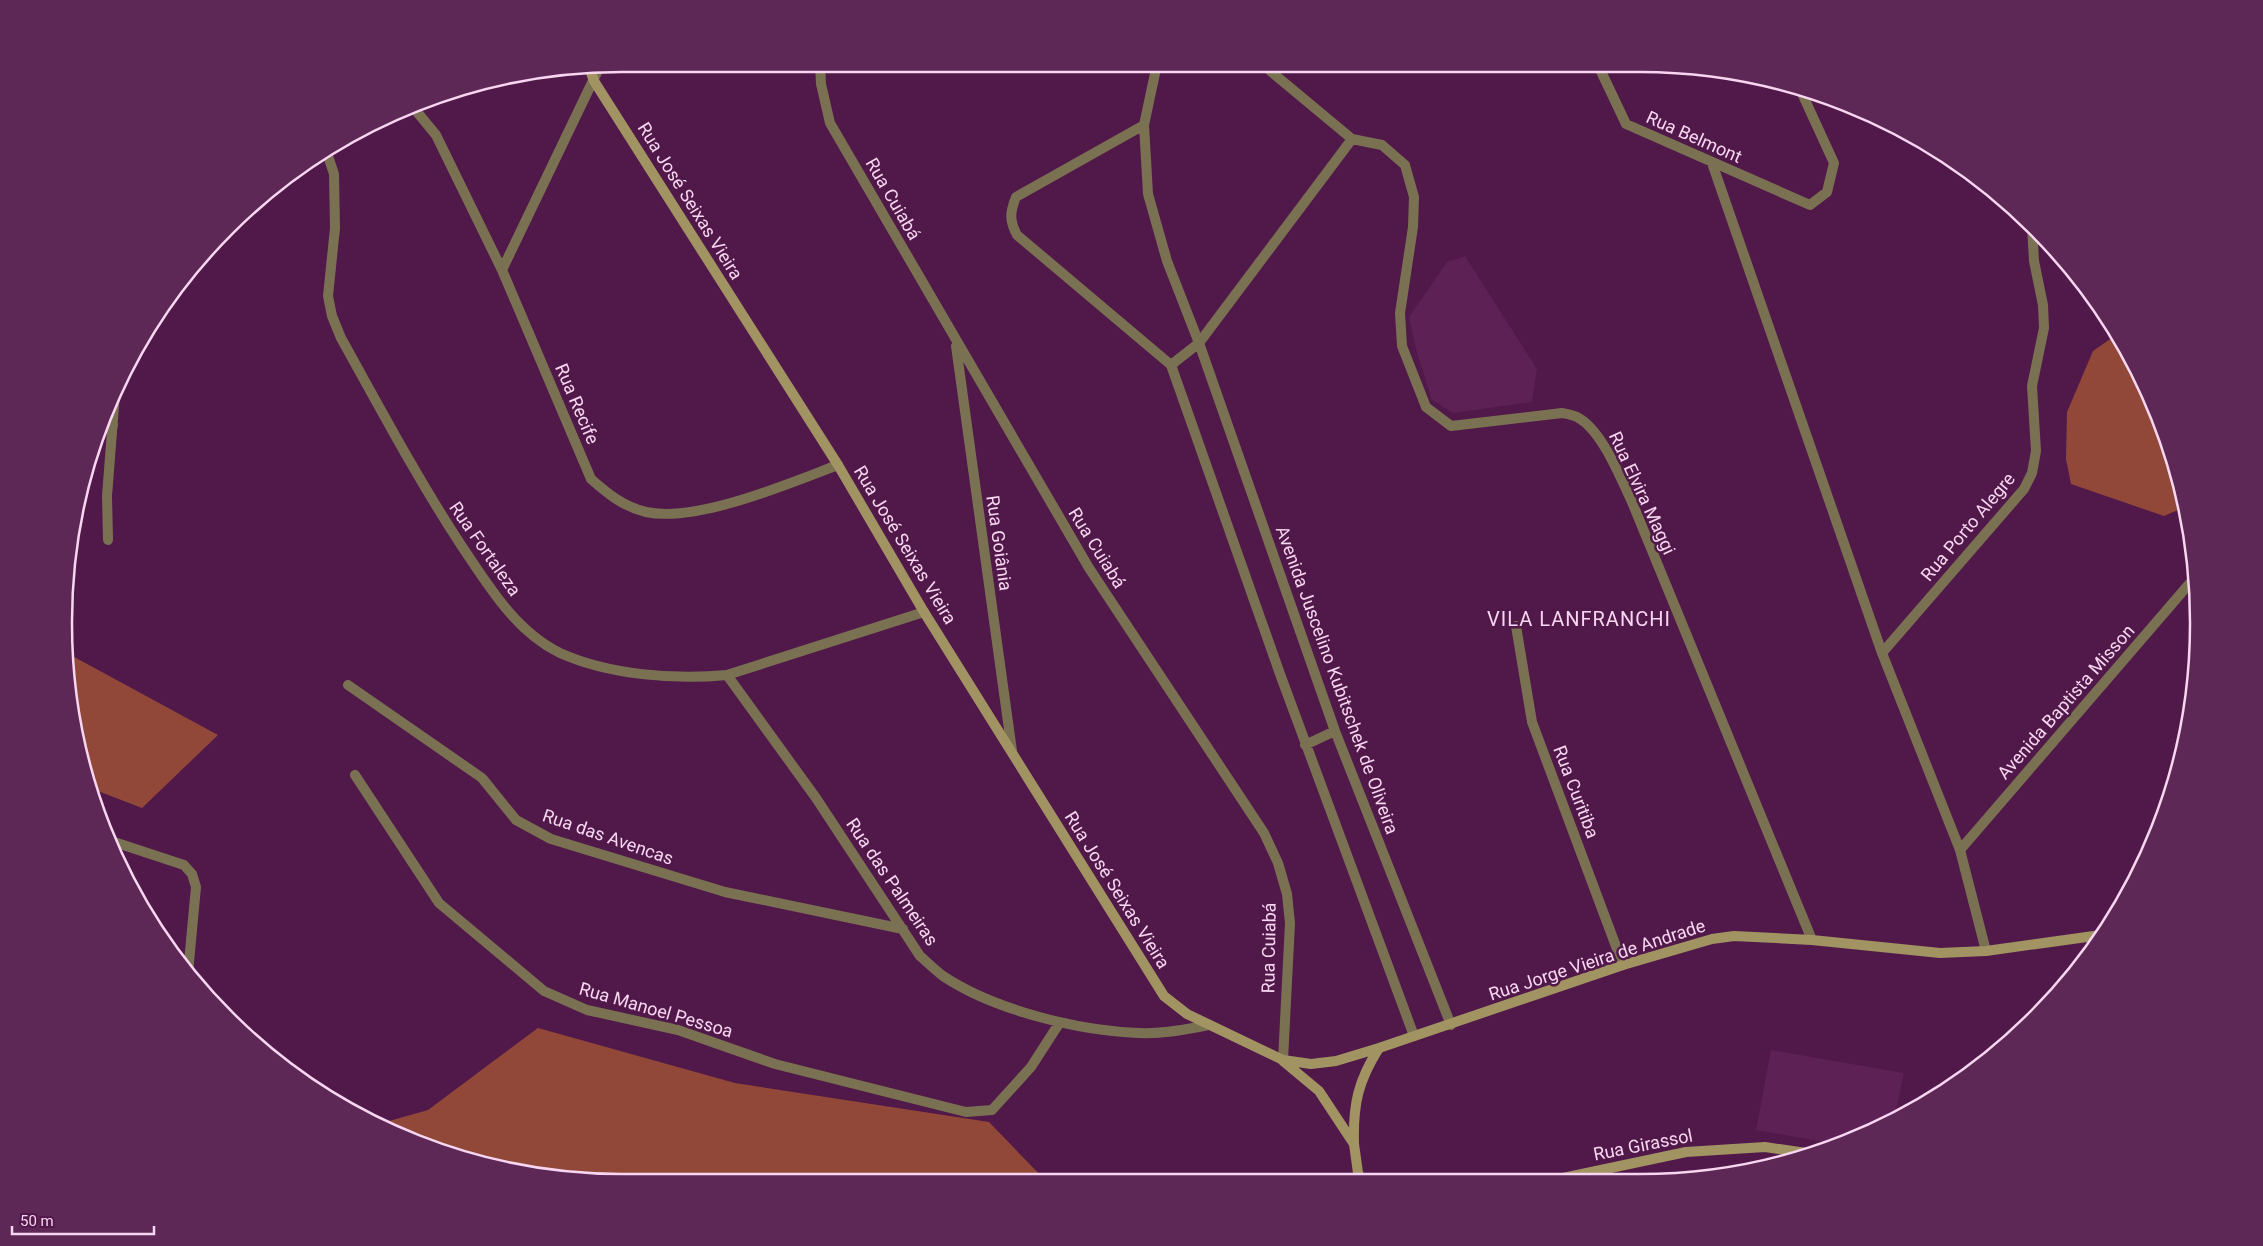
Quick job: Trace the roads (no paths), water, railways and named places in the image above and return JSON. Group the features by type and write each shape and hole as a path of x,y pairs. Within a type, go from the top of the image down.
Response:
{"street":[{"name":"Rua Cuiabá","path":"820,72 821,84 830,123 955,340 1089,568 1246,802 1275,856 1287,894 1290,923 1283,1060"},
{"name":"Avenida Juscelino Kubitschek de Oliveira","path":"1155,72 1144,125 1148,194 1167,261 1199,343 1335,731 1452,1025"},
{"path":"1171,365 1199,343 1352,139 1272,72"},
{"name":"Rua Belmont","path":"1601,72 1626,124 1810,205 1827,192 1834,162 1804,98"},
{"path":"502,270 597,73"},
{"name":"Rua José Seixas Vieira","path":"591,74 594,81 838,465 924,612 1164,996 1187,1014 1208,1025"},
{"name":"Rua Recife","path":"417,112 436,135 502,270 591,480 617,501 647,512 680,513 720,506 778,488 838,465"},
{"path":"1144,125 1016,197 1011,211 1010,223 1017,235 1171,365 1305,745 1414,1036"},
{"name":"Rua Elvira Maggi","path":"1352,139 1382,145 1405,166 1414,198 1412,227 1400,313 1402,346 1426,407 1450,426 1562,412 1578,417 1594,431 1615,466 1632,502 1812,940"},
{"name":"Rua Fortaleza","path":"329,158 334,174 335,228 328,296 332,316 341,338 426,492 495,595 535,637 560,652 601,667 668,677 696,678 728,675 924,612"},
{"path":"1712,163 1882,653 1960,850 1986,951"},
{"name":"Rua Porto Alegre","path":"1882,653 2024,489 2032,473 2036,451 2032,386 2044,328 2043,304 2034,261 2033,238"},
{"name":"Rua Goiânia","path":"955,340 1012,751"},
{"path":"108,540 107,496 113,415"},
{"name":"Avenida Baptista Misson","path":"1960,850 2189,584"},
{"name":"Rua Curitiba","path":"1516,626 1532,722 1623,965"},
{"name":"Rua das Palmeiras","path":"728,675 816,798 920,956 943,976 1027,1014 1060,1022 1139,1033 1177,1031 1208,1025"},
{"name":"Rua das Avencas","path":"348,685 482,778 516,820 550,839 725,892 903,929"},
{"path":"1305,745 1335,731"},
{"name":"Rua Manoel Pessoa","path":"355,774 439,903 544,991 587,1010 678,1030 775,1064 966,1112 992,1110 1031,1066 1060,1022"},
{"path":"118,843 184,865 192,874 196,887 189,962"},
{"name":"Rua Jorge Vieira de Andrade","path":"1208,1025 1283,1060 1319,1063 1336,1061 1452,1025 1623,965 1712,939 1734,936 1812,940 1940,953 1986,951 2093,936"},
{"path":"1358,1174 1354,1144 1353,1113 1358,1088 1365,1071 1379,1048"},
{"path":"1283,1060 1319,1091 1354,1144"},
{"name":"Rua Girassol","path":"1582,1174 1686,1152 1766,1147 1794,1151"}],"district":[{"name":"VILA LANFRANCHI","path":"1579,619"}]}
